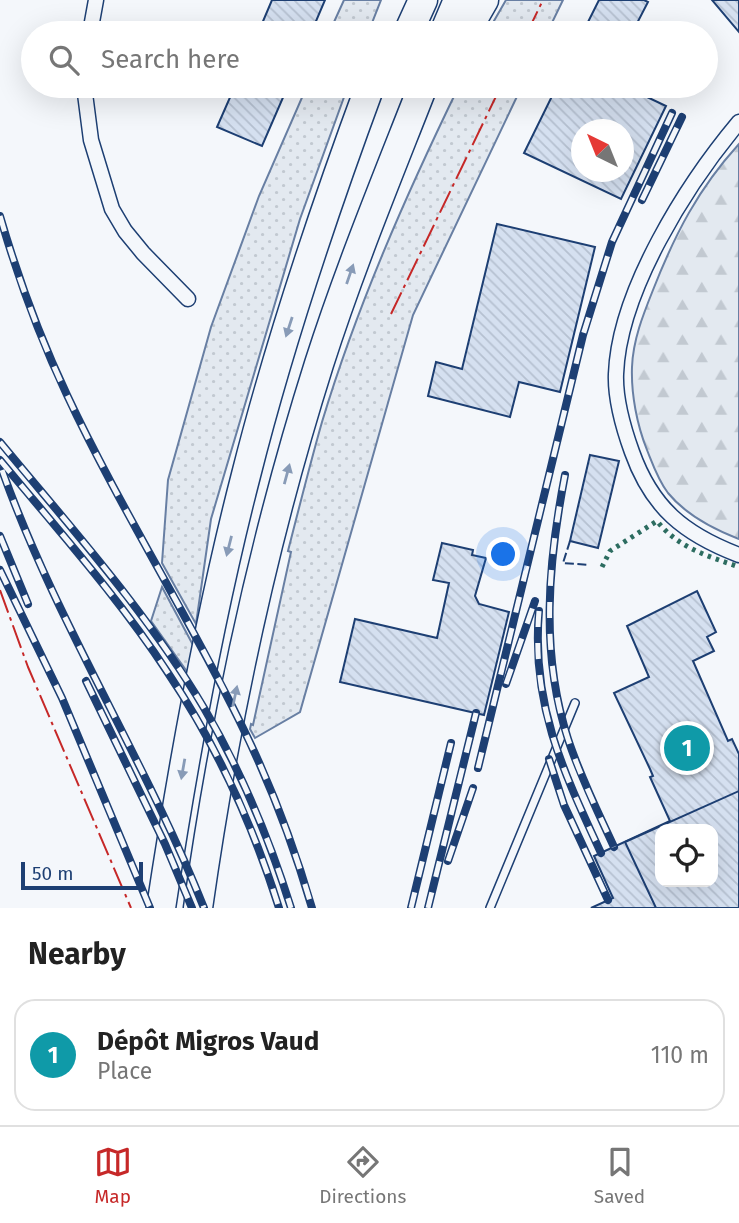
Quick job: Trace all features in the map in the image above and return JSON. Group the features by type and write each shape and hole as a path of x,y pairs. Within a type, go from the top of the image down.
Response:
{"highway":[{"path":"394,21 402,0"},
{"path":"413,21 423,0"},
{"path":"449,21 458,0"},
{"path":"472,21 484,0"},
{"path":"160,908 193,712 225,559 249,463 310,262 366,98"},
{"path":"310,262 379,98"},
{"path":"198,908 233,702 286,478 320,362 365,233 418,98"},
{"path":"396,155 427,98"}],"street":[{"path":"92,21 96,0"},
{"path":"85,98 91,139 113,209 125,231 143,253 188,299"},
{"path":"739,122 692,183 660,239 635,294 623,329 616,375 627,440 650,492 680,524 708,542 739,555"}],"lane":[{"path":"490,908 575,703"}],"green space":[{"path":"344,0 381,0 373,21 334,21"},
{"path":"506,0 563,0 553,21 494,21"},
{"path":"302,98 344,98 300,219 211,519 196,624 162,563 168,480 211,327 259,196"},
{"path":"453,98 516,98 413,315 300,712 255,738 250,729 251,724 253,725 291,552 288,551 322,422 351,336 420,168"},
{"path":"739,144 739,539 692,515 664,488 640,430 632,377 634,347 639,328 670,250 711,178"},
{"path":"162,587 193,645 188,673 151,621"}],"building":[{"path":"272,0 325,0 316,21 263,21"},
{"path":"599,0 648,2 638,21 588,21"},
{"path":"712,0 739,0 739,32"},
{"path":"230,98 283,98 262,146 217,127"},
{"path":"551,98 649,98 666,106 634,172 634,119 571,119 571,175 524,153"},
{"path":"585,182 629,182 621,199"},
{"path":"497,224 595,247 560,392 519,382 510,417 428,396 436,362 462,369"},
{"path":"590,455 619,461 598,548 570,541"},
{"path":"442,543 473,550 472,555 486,558 475,596 479,604 509,612 484,715 340,682 355,619 437,638 449,583 433,580"},
{"path":"697,591 716,632 707,637 714,651 693,661 728,741 732,739 739,754 739,908 591,908 613,898 594,856 655,828 655,887 718,887 718,824 663,824 670,821 650,777 653,776 650,769 614,693 649,677 627,626"},
{"path":"739,791 739,908 656,908 625,842 655,829 655,887 718,887 718,824 665,824"}],"railway":[{"path":"478,768 583,335 612,242 672,113"},
{"path":"642,200 682,117"},
{"path":"0,216 30,307 57,373 108,477 197,638 250,743 280,812 312,908"},
{"path":"0,442 133,604 204,708 253,805 291,908"},
{"path":"0,460 109,591 186,701 232,787 258,847 279,908"},
{"path":"2,470 48,582 155,798 204,908"},
{"path":"565,475 551,575 550,641 553,674 568,739 614,847"},
{"path":"0,536 28,604"},
{"path":"0,570 62,698 150,908"},
{"path":"506,684 535,601"},
{"path":"539,611 538,645 545,707 574,794 601,853"},
{"path":"86,681 165,844 192,908"},
{"path":"428,908 476,713"},
{"path":"411,908 451,743"},
{"path":"549,759 564,805 608,900"},
{"path":"448,861 473,788"}],"hedge":[{"path":"602,567 610,551 657,521 684,545 739,567"}],"fence":[{"path":"570,541 563,563 589,565"}],"power":[{"path":"533,21 543,0"},
{"path":"391,314 495,98"},
{"path":"0,590 28,667 131,908"}],"place":[{"name":"Dépôt Migros Vaud","path":"687,748"}]}
